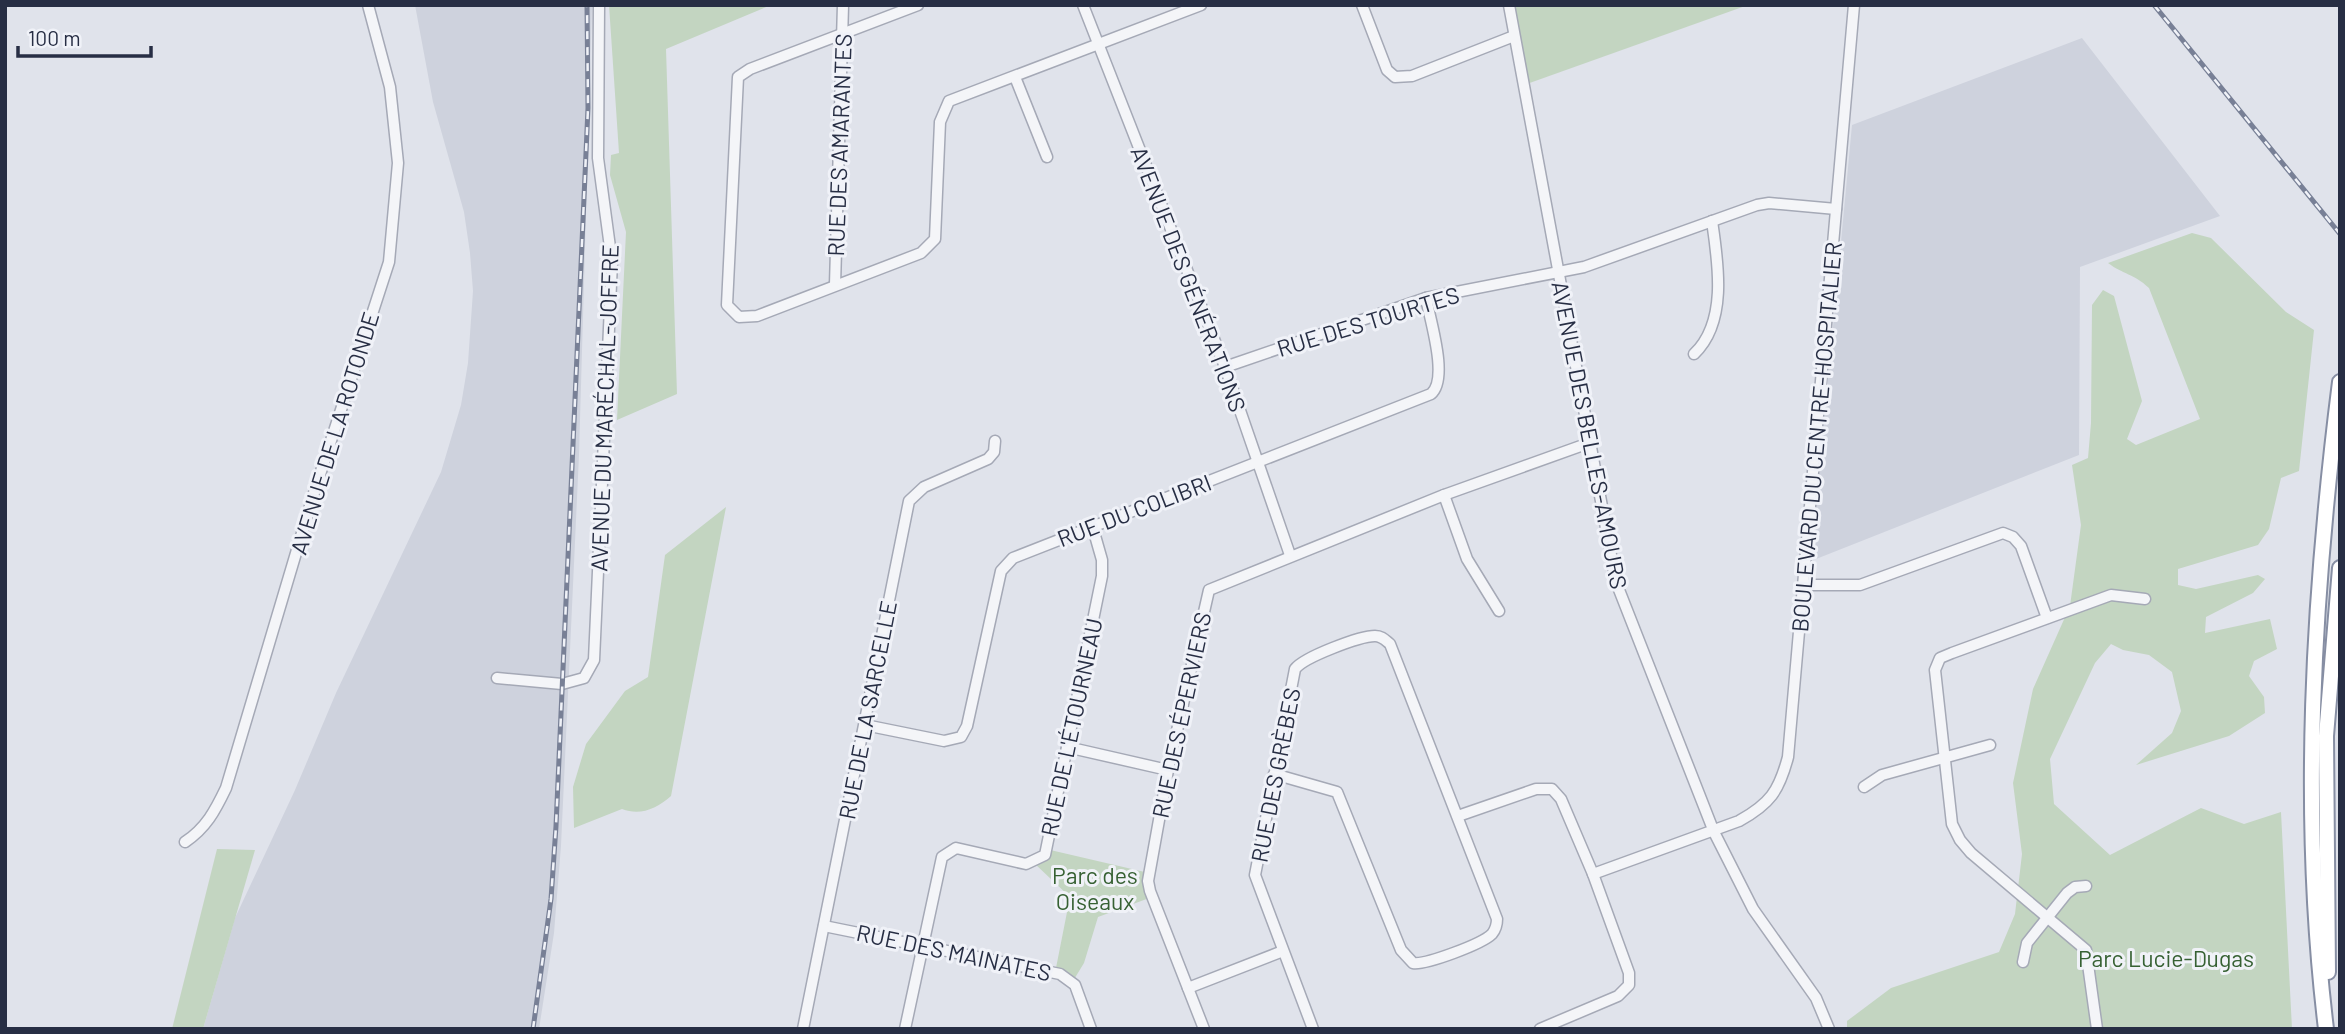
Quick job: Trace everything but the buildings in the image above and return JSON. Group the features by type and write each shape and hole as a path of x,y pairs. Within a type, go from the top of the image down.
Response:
{"highway":[{"path":"2328,1029 2315,937 2314,699 2319,592 2340,382"},
{"path":"2328,1029 2325,909 2326,750 2340,568"}],"street":[{"name":"AVENUE DE LA ROTONDE","path":"185,842 201,831 213,815 226,788 313,496 389,262 398,163 390,88 368,5"},
{"name":"AVENUE DU MARÉCHAL-JOFFRE","path":"498,678 570,684 584,678 594,660 612,262 598,165 599,5"},
{"name":"RUE DES AMARANTES","path":"835,285 843,5"},
{"path":"918,5 750,69 738,77 727,305 739,317 757,316 920,253 935,239 943,110 949,101 1201,5"},
{"name":"AVENUE DES GÉNÉRATIONS","path":"1083,5 1225,367 1290,555"},
{"path":"1363,5 1387,70 1395,77 1412,76 1514,36"},
{"name":"AVENUE DES BELLES-AMOURS","path":"1509,5 1616,582 1714,832 1753,909 1816,998 1829,1029"},
{"name":"BOULEVARD DU CENTRE-HOSPITALIER","path":"1593,874 1714,832 1761,809 1781,785 1788,757 1817,397 1854,5"},
{"path":"1015,77 1047,157"},
{"name":"RUE DES TOURTES","path":"1225,367 1426,298 1558,274 1769,203 1836,209"},
{"path":"1693,354 1710,335 1714,313 1718,269 1712,221"},
{"name":"RUE DU COLIBRI","path":"865,725 944,741 961,737 967,726 1001,571 1013,558 1092,525 1259,463 1436,390 1440,373 1426,298"},
{"name":"RUE DE LA SARCELLE","path":"803,1029 909,501 924,487 988,459 994,452 995,441"},
{"name":"RUE DES ÉPERVIERS","path":"1204,1029 1149,888 1168,770 1209,590 1444,495 1589,443"},
{"path":"1444,495 1467,559 1499,611"},
{"name":"RUE DE L'ÉTOURNEAU","path":"905,1029 941,860 956,848 1026,863 1045,855 1102,576 1102,560 1092,525"},
{"path":"1803,585 1860,585 2003,533 2013,537 2021,546 2047,618"},
{"path":"2098,1029 2086,950 1971,853 1952,824 1934,685 1935,670 1940,659 2111,595 2126,594 2145,599"},
{"name":"RUE DES GRÈBES","path":"1313,1029 1255,875 1299,664 1367,637 1382,637 1390,644 1458,816"},
{"path":"1864,787 1882,775 1990,745"},
{"path":"1067,747 1168,770"},
{"path":"1274,774 1337,792 1401,950 1413,963 1428,962 1487,938 1497,925 1496,914 1458,816 1536,789 1552,789 1561,799 1593,874 1629,974 1629,985 1618,996 1540,1029"},
{"path":"2023,962 2027,943 2067,893 2075,887 2086,886"},
{"name":"RUE DES MAINATES","path":"824,926 1068,977 1075,985 1091,1029"},
{"path":"1188,988 1283,951"}],"shaded area":[{"path":"415,5 592,5 579,455 561,846 554,933 539,1029 203,1029 235,918 295,790 336,693 441,472 461,405 468,363 473,291 470,253 464,212 433,102"},
{"path":"2082,38 2220,216 2080,267 2079,455 1811,561 1852,125"}],"green space":[{"path":"609,5 771,5 666,49 677,394 617,420 626,232 610,175 611,155 619,153"},
{"path":"1510,5 1748,5 1524,85"},
{"name":"Parc Lucie-Dugas","path":"2192,233 2211,238 2286,312 2314,330 2299,471 2281,478 2269,529 2258,545 2178,569 2178,585 2196,589 2258,575 2265,579 2253,593 2206,617 2205,633 2270,619 2277,649 2254,661 2249,676 2264,697 2265,713 2229,736 2136,765 2172,733 2181,711 2172,672 2149,655 2123,650 2111,644 2095,663 2050,759 2054,804 2110,855 2201,808 2244,824 2281,812 2292,1029 1847,1029 1847,1021 1891,988 1999,952 2015,914 2022,854 2013,783 2033,689 2070,606 2081,525 2072,465 2088,458 2092,305 2103,290 2114,296 2142,401 2127,439 2136,445 2200,419 2149,288 2108,263"},
{"path":"726,507 671,796 648,810 635,812 622,809 574,828 573,787 586,744 625,691 648,677 665,555"},
{"path":"217,849 255,850 203,1029 172,1029"},
{"name":"Parc des Oiseaux","path":"1046,849 1149,873 1152,897 1098,917 1084,963 1073,981 1055,973 1070,897 1034,863"}],"railway":[{"path":"533,1029 551,899 556,826 588,108 587,5"},
{"path":"2154,5 2340,234"}]}
